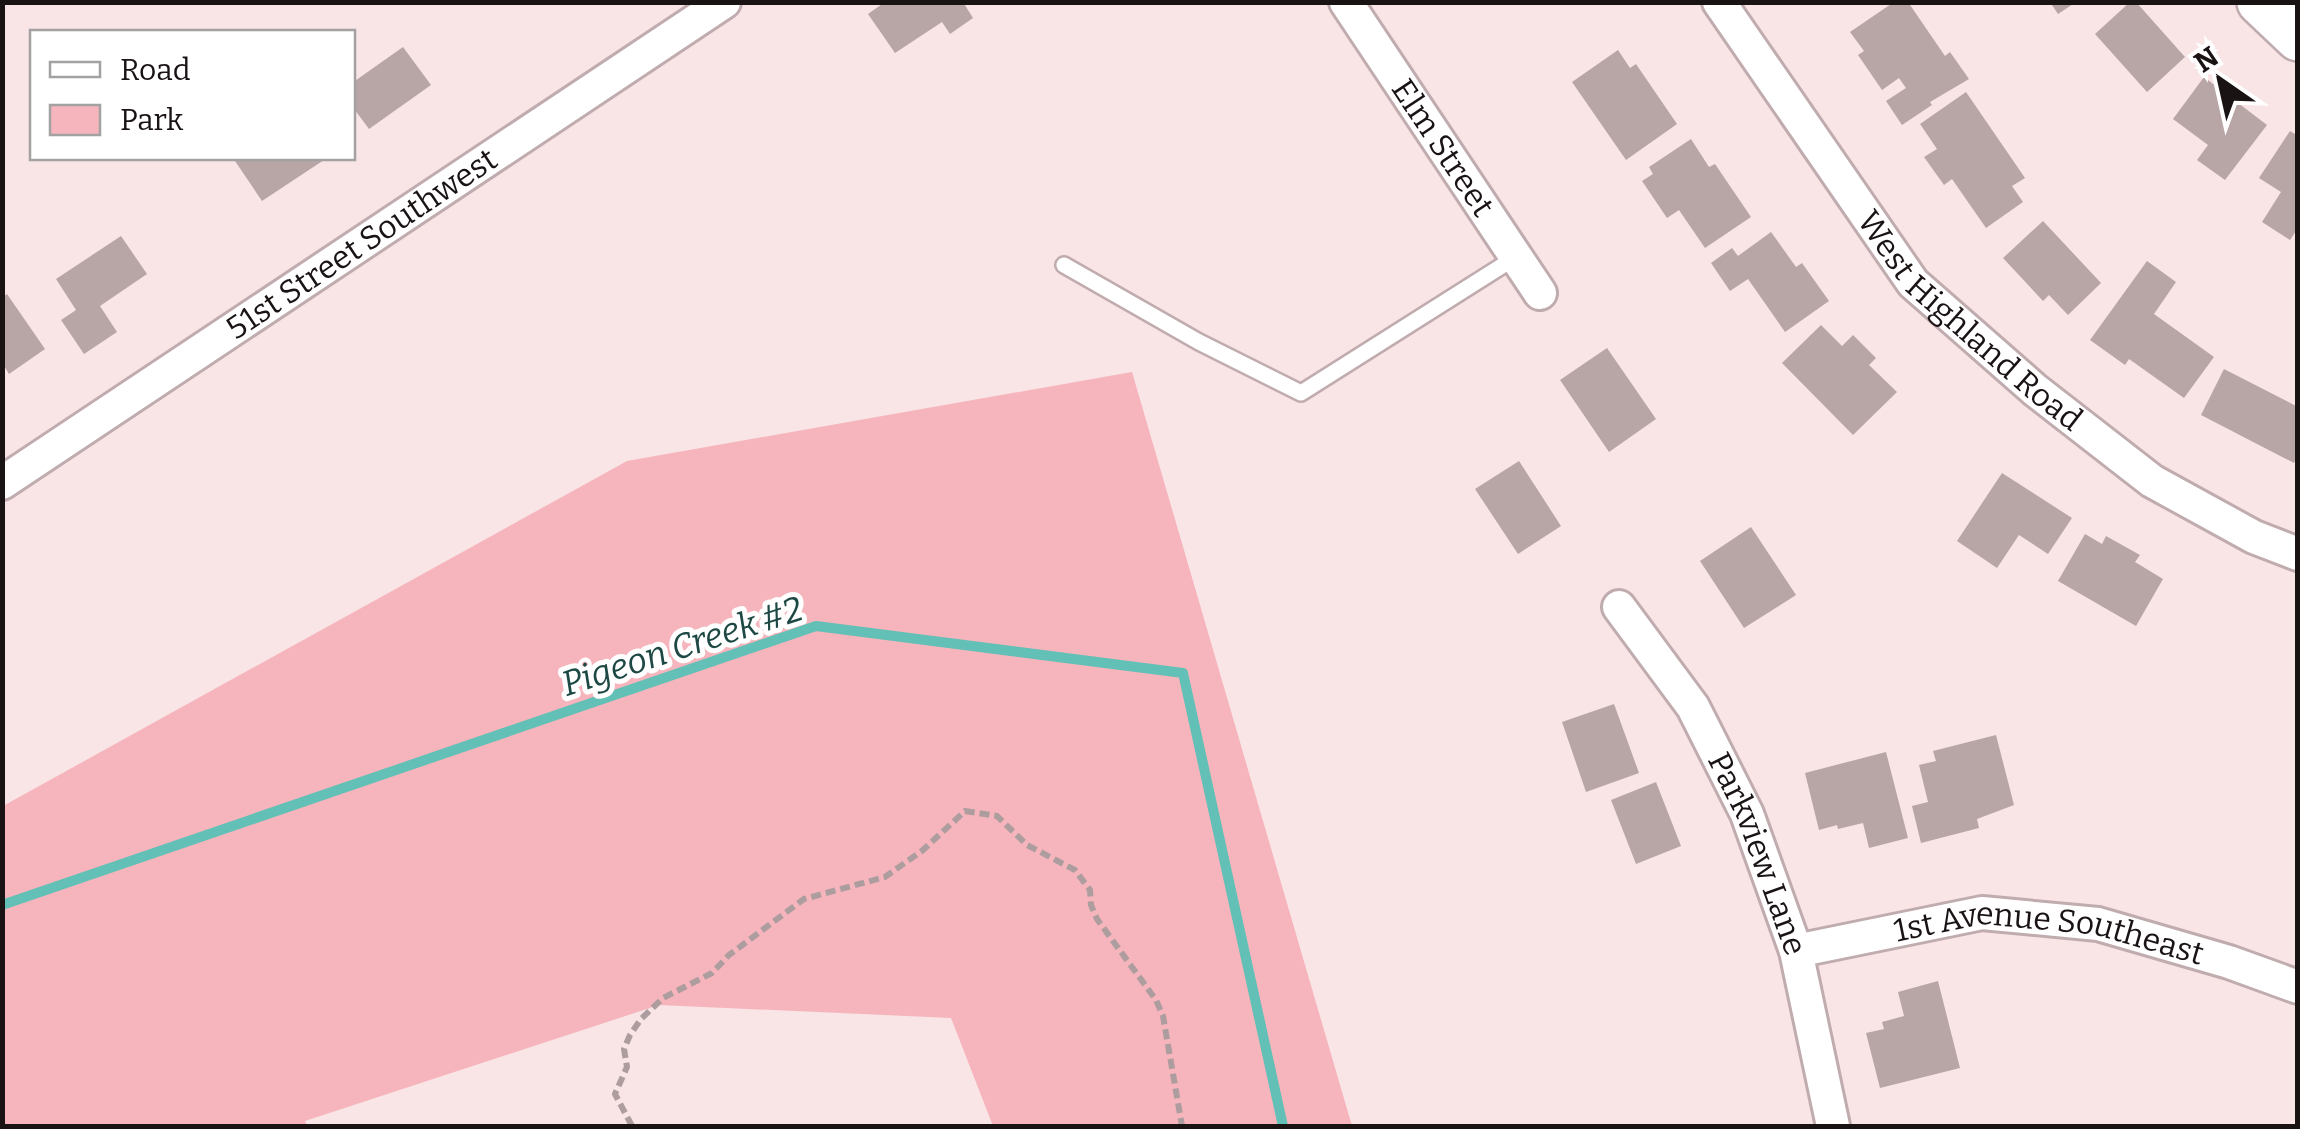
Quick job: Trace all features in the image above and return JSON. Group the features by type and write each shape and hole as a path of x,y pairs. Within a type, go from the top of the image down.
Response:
{"street":[{"name":"51st Street Southwest","path":"2,483 724,2"},
{"name":"Elm Street","path":"1346,2 1540,293"},
{"name":"West Highland Road","path":"1718,2 1913,283 2035,390 2152,481 2254,537 2298,554"},
{"path":"2260,2 2298,38"},
{"name":"Parkview Lane","path":"1618,607 1693,707 1747,814 1796,951 1833,1126"},
{"name":"1st Avenue Southeast","path":"1796,951 1982,913 2098,924 2229,962 2298,988"}],"lane":[{"path":"1064,265 1198,342 1301,393 1516,256"}],"path":[{"path":"632,1126 615,1094 627,1068 624,1049 640,1019 664,998 712,973 804,899 885,876 923,850 965,811 972,811 997,816 1027,845 1075,870 1090,890 1091,905 1098,919 1163,1016 1182,1126"}],"green space":[{"path":"1132,372 1352,1126 993,1126 951,1018 659,1005 305,1121 307,1126 3,1126 3,806 627,461"}],"building":[{"path":"885,2 963,2 973,18 950,34 942,22 895,53 868,14"},
{"path":"1894,2 1908,2 1945,56 1950,52 1969,79 1930,102 1932,105 1902,125 1886,101 1906,88 1899,78 1882,90 1858,55 1864,51 1850,32"},
{"path":"2050,2 2076,2 2058,14"},
{"path":"2130,2 2136,2 2185,57 2147,92 2095,34"},
{"path":"403,47 431,85 369,129 355,110 355,81"},
{"path":"1618,50 1630,68 1636,64 1677,124 1626,160 1572,82"},
{"path":"2204,77 2267,125 2225,180 2197,160 2208,145 2173,119"},
{"path":"1966,92 2025,178 2012,186 2023,202 1986,228 1952,179 1944,185 1924,157 1937,149 1920,124"},
{"path":"2290,131 2298,136 2298,228 2290,240 2262,222 2281,192 2259,178"},
{"path":"1691,139 1709,167 1715,164 1751,217 1705,248 1679,210 1667,218 1642,181 1653,174 1649,167"},
{"path":"234,160 324,160 262,201"},
{"path":"2043,221 2101,283 2068,315 2049,295 2043,301 2003,258"},
{"path":"1771,232 1796,267 1802,263 1829,301 1785,332 1748,279 1730,291 1711,263 1732,248 1738,256"},
{"path":"121,236 147,274 100,306 117,332 84,354 61,320 76,310 56,279"},
{"path":"2147,261 2176,282 2154,314 2214,357 2184,398 2129,359 2125,365 2090,340"},
{"path":"7,294 45,349 9,374 3,364 3,297"},
{"path":"1821,325 1842,346 1853,335 1876,358 1869,365 1897,392 1853,435 1782,363"},
{"path":"1607,348 1656,419 1609,452 1560,380"},
{"path":"2224,369 2298,407 2298,455 2294,463 2201,415"},
{"path":"1519,461 1561,526 1518,554 1475,489"},
{"path":"2002,473 2072,518 2048,554 2019,535 1997,568 1957,541"},
{"path":"1751,527 1796,595 1744,628 1700,561"},
{"path":"2085,534 2102,544 2106,536 2140,555 2135,562 2163,579 2136,626 2058,581"},
{"path":"1614,704 1639,773 1586,792 1562,722"},
{"path":"1996,735 2014,805 1977,819 1979,828 1921,843 1912,806 1928,802 1919,765 1936,761 1933,751"},
{"path":"1886,752 1908,838 1869,848 1863,823 1819,830 1805,773"},
{"path":"1656,782 1681,846 1636,864 1611,800"},
{"path":"1938,981 1960,1068 1880,1088 1866,1033 1884,1029 1882,1022 1904,1016 1898,992"}],"waterway":[{"name":"Pigeon Creek #2","path":"2,905 816,626 1183,673 1283,1126"}]}
